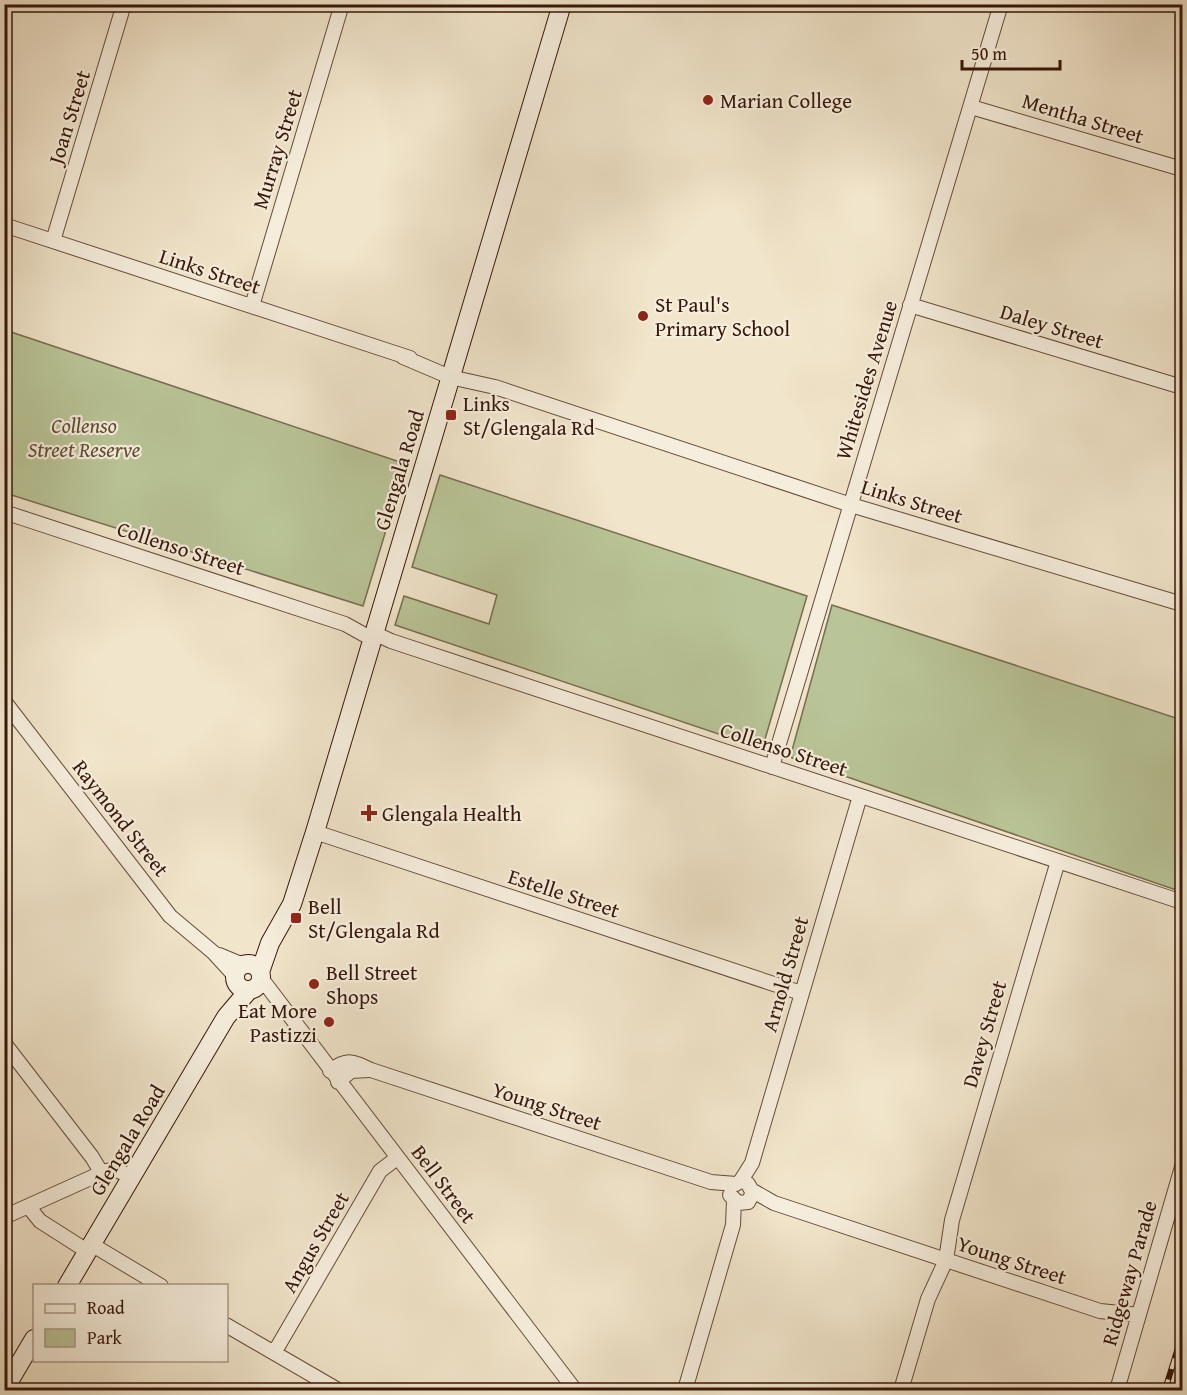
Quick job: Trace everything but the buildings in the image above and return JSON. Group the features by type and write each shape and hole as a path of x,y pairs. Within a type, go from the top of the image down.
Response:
{"street":[{"name":"Joan Street","path":"53,241 124,4"},
{"name":"Murray Street","path":"252,306 342,4"},
{"name":"Glengala Road","path":"68,1284 292,904 562,4"},
{"name":"Whitesides Avenue","path":"772,767 1001,4"},
{"name":"Mentha Street","path":"971,106 1182,169"},
{"name":"Links Street","path":"4,225 850,505 1182,604"},
{"name":"Daley Street","path":"910,305 1182,387"},
{"name":"Collenso Street","path":"4,512 1182,902"},
{"name":"Raymond Street","path":"4,701 170,916 214,953 248,977"},
{"name":"Arnold Street","path":"685,1390 860,796"},
{"name":"Estelle Street","path":"315,832 801,993"},
{"name":"Davey Street","path":"902,1390 1058,861"},
{"name":"Bell Street","path":"248,977 269,988 278,1004 575,1390"},
{"path":"4,1043 92,1157 98,1167 99,1175"},
{"name":"Young Street","path":"334,1077 351,1071 371,1070 1137,1322"},
{"name":"Angus Street","path":"274,1353 380,1171 397,1158"},
{"name":"Ridgeway Parade","path":"1117,1390 1182,1167"},
{"path":"4,1217 106,1171 115,1170 128,1183"},
{"path":"28,1206 40,1221 157,1284"},
{"path":"228,1325 338,1390"},
{"path":"4,1390 33,1342"}],"green space":[{"name":"Collenso Street Reserve","path":"5,330 406,464 363,606 5,493"},
{"path":"440,475 807,596 763,746 760,748 395,625 404,596 489,624 497,595 412,567"},
{"path":"832,605 1182,720 1182,892 792,758 791,754"}],"railway":[{"path":"1165,1390 1182,1335"},
{"path":"1175,1390 1182,1365"}],"place":[{"name":"Marian College","path":"708,100"},
{"name":"St Paul's Primary School","path":"643,316"},
{"name":"Links St/Glengala Rd","path":"451,415"},
{"name":"Glengala Health","path":"369,813"},
{"name":"Bell St/Glengala Rd","path":"296,918"},
{"name":"Bell Street Shops","path":"314,984"},
{"name":"Eat More Pastizzi","path":"329,1022"}]}
